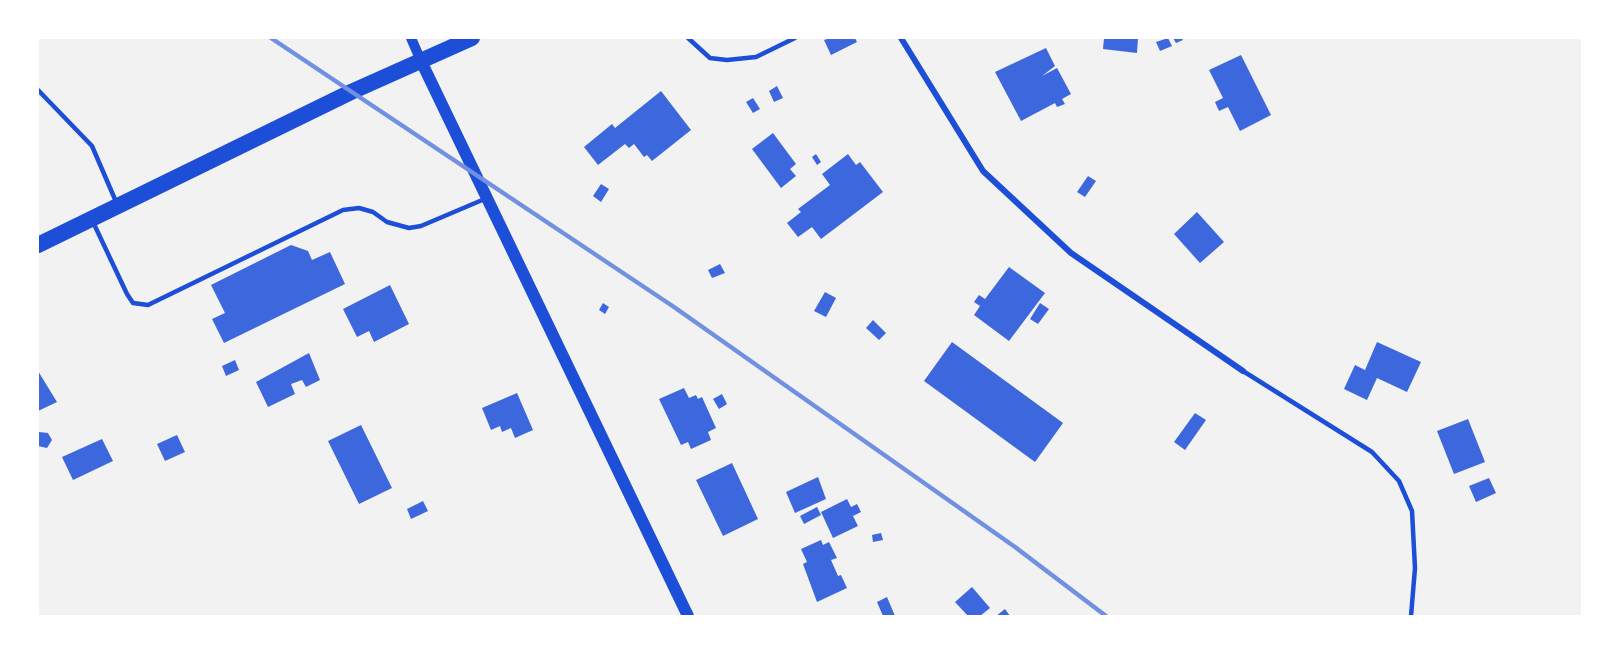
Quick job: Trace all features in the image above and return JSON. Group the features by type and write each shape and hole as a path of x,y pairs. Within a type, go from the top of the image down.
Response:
{"highway":[{"path":"38,245 472,38"}],"main road":[{"path":"422,61 688,616"}],"street":[{"path":"411,38 422,61"},
{"path":"901,38 983,171 1071,253 1243,371"}],"lane":[{"path":"688,38 710,58 727,60 756,57 795,38"},
{"path":"38,90 92,146 118,206"},
{"path":"92,219 127,294 133,303 148,305 343,210 366,210 387,222 409,228 421,226 488,198"},
{"path":"1243,371 1372,452 1399,481 1412,511 1415,568 1412,616"}],"building":[{"path":"855,38 857,42 831,55 824,40"},
{"path":"1104,38 1138,38 1137,53 1103,49"},
{"path":"1168,38 1172,46 1160,51 1156,42"},
{"path":"1173,38 1182,38 1183,40 1176,43"},
{"path":"1046,48 1055,66 1042,76 1057,68 1071,94 1062,99 1065,104 1057,107 1055,103 1021,121 995,72"},
{"path":"1241,55 1271,115 1240,131 1228,107 1219,111 1215,102 1223,98 1209,70"},
{"path":"777,86 783,98 774,102 769,91"},
{"path":"661,91 691,130 652,161 647,155 644,157 634,144 629,148 625,144 598,165 584,147 612,124 615,128"},
{"path":"753,98 760,109 753,113 746,102"},
{"path":"773,133 796,164 790,169 796,176 781,188 752,149"},
{"path":"816,154 821,162 817,165 812,157"},
{"path":"848,154 856,165 860,162 883,192 821,239 812,227 798,237 787,223 801,212 798,209 830,185 822,174"},
{"path":"1088,176 1096,181 1085,197 1077,192"},
{"path":"601,184 609,189 601,202 593,196"},
{"path":"1197,212 1224,242 1200,263 1174,234"},
{"path":"291,245 308,251 312,260 330,252 345,284 224,343 212,319 225,313 211,285"},
{"path":"720,264 725,273 712,278 708,270"},
{"path":"1009,267 1045,293 1009,341 974,315 980,306 974,302 979,295 985,299"},
{"path":"390,285 409,324 374,342 369,331 357,337 343,309"},
{"path":"825,292 836,298 826,317 814,311"},
{"path":"603,303 609,307 605,314 599,310"},
{"path":"1040,303 1049,309 1038,324 1030,319"},
{"path":"873,320 886,333 879,340 866,328"},
{"path":"952,342 1063,423 1035,462 924,381"},
{"path":"1377,342 1421,362 1407,392 1377,378 1367,400 1344,389 1355,365 1365,370"},
{"path":"309,353 320,380 306,387 302,380 291,384 295,394 268,407 256,382"},
{"path":"235,360 239,370 226,376 222,366"},
{"path":"38,371 57,402 38,411"},
{"path":"684,388 689,398 696,395 698,399 702,397 716,428 708,432 711,440 691,449 688,442 681,445 659,399"},
{"path":"517,393 533,430 515,438 511,428 502,432 500,426 491,430 482,408"},
{"path":"722,394 727,404 719,409 713,399"},
{"path":"1195,413 1206,420 1185,450 1174,442"},
{"path":"1468,419 1485,462 1454,474 1437,431"},
{"path":"361,425 392,488 359,504 328,441"},
{"path":"39,432 48,433 52,440 47,448 38,446"},
{"path":"177,435 185,452 165,461 157,444"},
{"path":"102,439 113,461 73,480 62,457"},
{"path":"732,463 758,519 723,536 696,480"},
{"path":"818,477 826,499 795,513 786,492"},
{"path":"1489,478 1496,493 1476,502 1469,486"},
{"path":"847,499 851,507 857,504 861,512 853,516 858,526 833,538 821,512"},
{"path":"423,501 428,511 411,519 407,509"},
{"path":"817,507 821,515 804,524 800,516"},
{"path":"881,533 883,540 873,542 872,535"},
{"path":"821,540 823,545 829,542 837,558 831,560 838,576 841,575 847,588 817,602 803,564 807,562 801,549"},
{"path":"972,587 990,608 980,616 968,616 955,602"},
{"path":"887,597 895,616 883,616 877,602"},
{"path":"1005,609 1010,616 996,616"}],"railway":[{"path":"271,38 674,307 1015,547 1106,616"}]}
